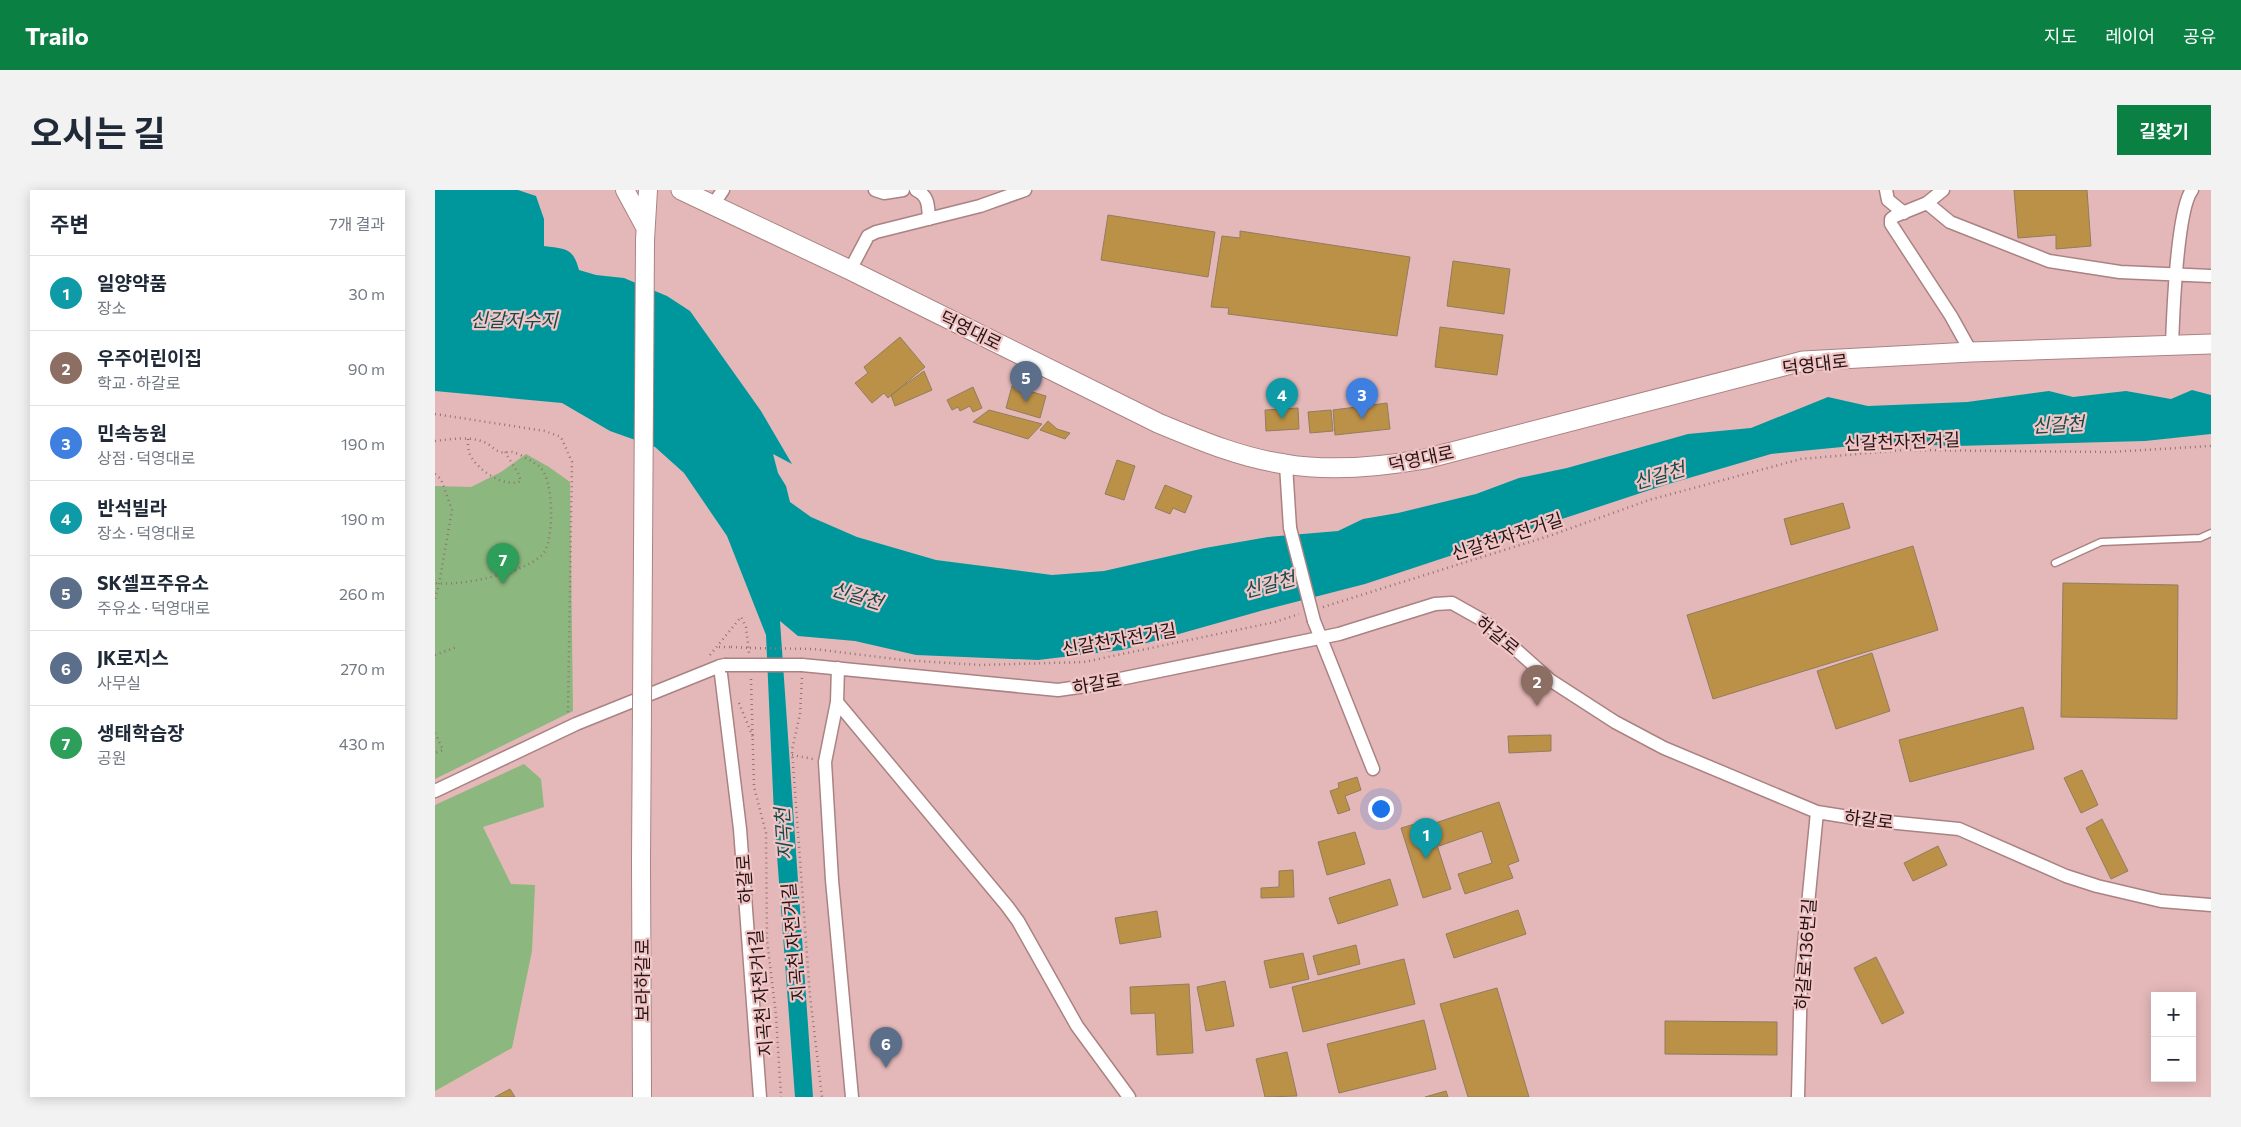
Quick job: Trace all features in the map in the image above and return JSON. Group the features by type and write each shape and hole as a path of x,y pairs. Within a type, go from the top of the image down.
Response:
{"main road":[{"path":"625,190 645,234"},
{"path":"645,234 648,190"},
{"name":"덕영대로","path":"681,190 718,198 850,270 1158,423 1210,444 1286,465 1355,468 1385,466 1425,458 1803,361 1971,352 2211,344"},
{"name":"보라하갈로","path":"642,1097 641,863 645,234"}],"street":[{"path":"875,190 883,192 903,190"},
{"path":"916,190 928,200 929,219"},
{"path":"1886,190 1888,200 1904,213"},
{"path":"1943,190 1927,203 1891,219 1893,228 1951,316 1971,352"},
{"path":"2172,345 2176,273 2186,201 2193,190"},
{"path":"850,270 869,236 885,229 980,206 1022,191"},
{"path":"1927,203 1950,222 2049,261 2120,272 2211,276"},
{"path":"1286,465 1290,528 1314,621 1373,769"},
{"name":"하갈로","path":"760,1097 740,829 725,699 723,665 803,665 1058,690 1086,686 1321,638 1435,604 1452,603 1484,621 1550,680 1615,722 1663,748 1817,812 1867,820 1959,829 2066,876 2097,886 2161,901 2211,905"},
{"path":"435,792 576,724 723,665"},
{"path":"838,668 837,702 825,762 832,880 852,1097"},
{"path":"837,702 1007,906 1018,921 1077,1026 1129,1097"},
{"name":"하갈로136번길","path":"1798,1097 1801,976 1817,812"}],"lane":[{"path":"2055,564 2101,542 2200,538 2211,532"}],"path":[{"path":"435,414 545,431 561,437 572,462 568,717"},
{"path":"435,441 459,438 484,442 500,452 514,452 539,467 545,476 552,514 551,532 545,552 527,567 499,576 435,584"},
{"path":"468,439 469,452 484,471 501,480 516,483 521,481 505,452"},
{"name":"신갈천자전거길","path":"1322,607 1543,538 1649,500 1801,459 1903,450 2110,452 2211,446"},
{"path":"435,474 441,479 452,510 435,598"},
{"name":"신갈천자전거길","path":"741,617 719,647 814,649 903,660 981,665 1084,662 1275,622 1303,613"},
{"path":"435,655 457,647"},
{"name":"지곡천 자전거길","path":"803,665 800,714 792,755 810,996 822,1097"},
{"name":"지곡천 자전거1길","path":"725,699 739,703 753,739 754,788 766,833 767,940 776,1015 781,1097"},
{"path":"435,733 443,750 435,753"},
{"path":"792,755 825,762"}],"green space":[{"path":"526,454 570,482 573,711 435,779 435,486 471,487 501,472"},
{"path":"524,764 541,779 544,807 483,827 511,884 535,885 532,951 512,1048 435,1091 435,805"}],"water":[{"path":"435,190 518,190 536,196 544,219 544,246 563,249 571,253 577,262 579,270 596,275 624,278 667,296 690,311 761,411 792,464 773,454 778,473 786,486 790,502 811,517 857,537 936,560 1052,575 1104,571 1205,548 1268,537 1338,531 1363,519 1398,513 1476,494 1519,478 1567,468 1688,434 1751,428 1828,397 1868,406 1967,402 2049,391 2073,397 2126,391 2171,399 2192,390 2211,395 2211,434 2145,441 1955,446 1883,443 1771,454 1665,485 1365,584 1122,650 1038,660 916,655 855,641 798,636 780,621 813,1097 795,1097 774,815 766,635 727,536 684,473 655,447 610,431 562,403 435,391"}],"building":[{"path":"2014,190 2087,190 2091,246 2056,249 2056,235 2018,238"},
{"path":"1108,215 1215,232 1208,277 1101,260"},
{"path":"1240,231 1410,257 1397,336 1228,314 1229,308 1211,307 1222,236 1240,238"},
{"path":"1453,261 1510,269 1504,314 1447,306"},
{"path":"1440,327 1503,335 1497,375 1435,367"},
{"path":"900,337 925,367 888,398 884,393 872,403 855,383 868,373 864,367"},
{"path":"924,371 932,390 895,406 891,395"},
{"path":"1012,386 1046,396 1040,418 1006,408"},
{"path":"973,387 982,408 973,412 970,406 960,411 958,407 952,410 947,400"},
{"path":"1387,403 1390,429 1335,435 1333,410"},
{"path":"1298,408 1299,429 1266,431 1265,410"},
{"path":"989,410 1042,424 1028,439 973,422"},
{"path":"1331,410 1333,431 1310,433 1308,412"},
{"path":"1048,421 1057,429 1070,433 1065,439 1040,430"},
{"path":"1117,460 1135,466 1124,500 1105,494"},
{"path":"1165,485 1192,496 1185,513 1173,508 1170,514 1155,508"},
{"path":"1843,503 1850,528 1791,545 1784,519"},
{"path":"1913,546 1938,630 1713,699 1687,615"},
{"path":"2063,583 2178,585 2177,719 2061,717"},
{"path":"1872,653 1890,711 1836,729 1817,671"},
{"path":"2023,707 2034,749 1910,782 1899,740"},
{"path":"1551,735 1551,751 1509,753 1508,736"},
{"path":"2082,770 2098,805 2081,813 2064,778"},
{"path":"1357,777 1361,790 1345,796 1350,810 1338,814 1330,791 1339,788 1338,783"},
{"path":"1499,802 1519,861 1508,865 1513,878 1465,894 1458,874 1492,863 1482,831 1439,846 1432,824"},
{"path":"2102,819 2128,871 2111,879 2086,828"},
{"path":"1429,820 1451,889 1423,898 1401,828"},
{"path":"1355,832 1365,864 1327,875 1318,842"},
{"path":"1938,846 1947,865 1913,881 1904,863"},
{"path":"1293,870 1294,897 1261,898 1261,888 1279,887 1279,871"},
{"path":"1390,879 1398,905 1338,924 1329,898"},
{"path":"1518,910 1526,934 1454,958 1446,934"},
{"path":"1157,911 1161,937 1120,944 1115,918"},
{"path":"1356,945 1360,964 1318,975 1313,956"},
{"path":"1303,953 1309,979 1270,988 1264,961"},
{"path":"1876,957 1904,1013 1882,1024 1854,968"},
{"path":"1404,959 1415,1004 1303,1032 1292,987"},
{"path":"1225,981 1234,1026 1206,1031 1197,987"},
{"path":"1189,984 1193,1053 1157,1055 1155,1013 1131,1014 1130,987"},
{"path":"1497,988 1529,1097 1468,1097 1440,1004"},
{"path":"1424,1020 1436,1069 1339,1093 1327,1044"},
{"path":"1665,1021 1777,1022 1777,1055 1665,1054"},
{"path":"1287,1052 1297,1096 1265,1097 1256,1059"},
{"path":"510,1089 515,1097 495,1097"},
{"path":"1446,1091 1448,1097 1425,1097"}],"place":[{"name":"SK셀프주유소","path":"1026,402"},
{"name":"반석빌라","path":"1282,419"},
{"name":"민속농원","path":"1362,419"},
{"name":"생태학습장","path":"503,584"},
{"name":"우주어린이집","path":"1537,706"},
{"name":"일양약품","path":"1426,859"},
{"name":"JK로지스","path":"886,1068"}],"water label":[{"name":"신갈저수지","path":"514,319"},
{"name":"신갈천","path":"2058,424"},
{"name":"신갈천","path":"1659,475"},
{"name":"신갈천","path":"1269,584"},
{"name":"신갈천","path":"857,595"},
{"name":"지곡천","path":"783,834"}]}
